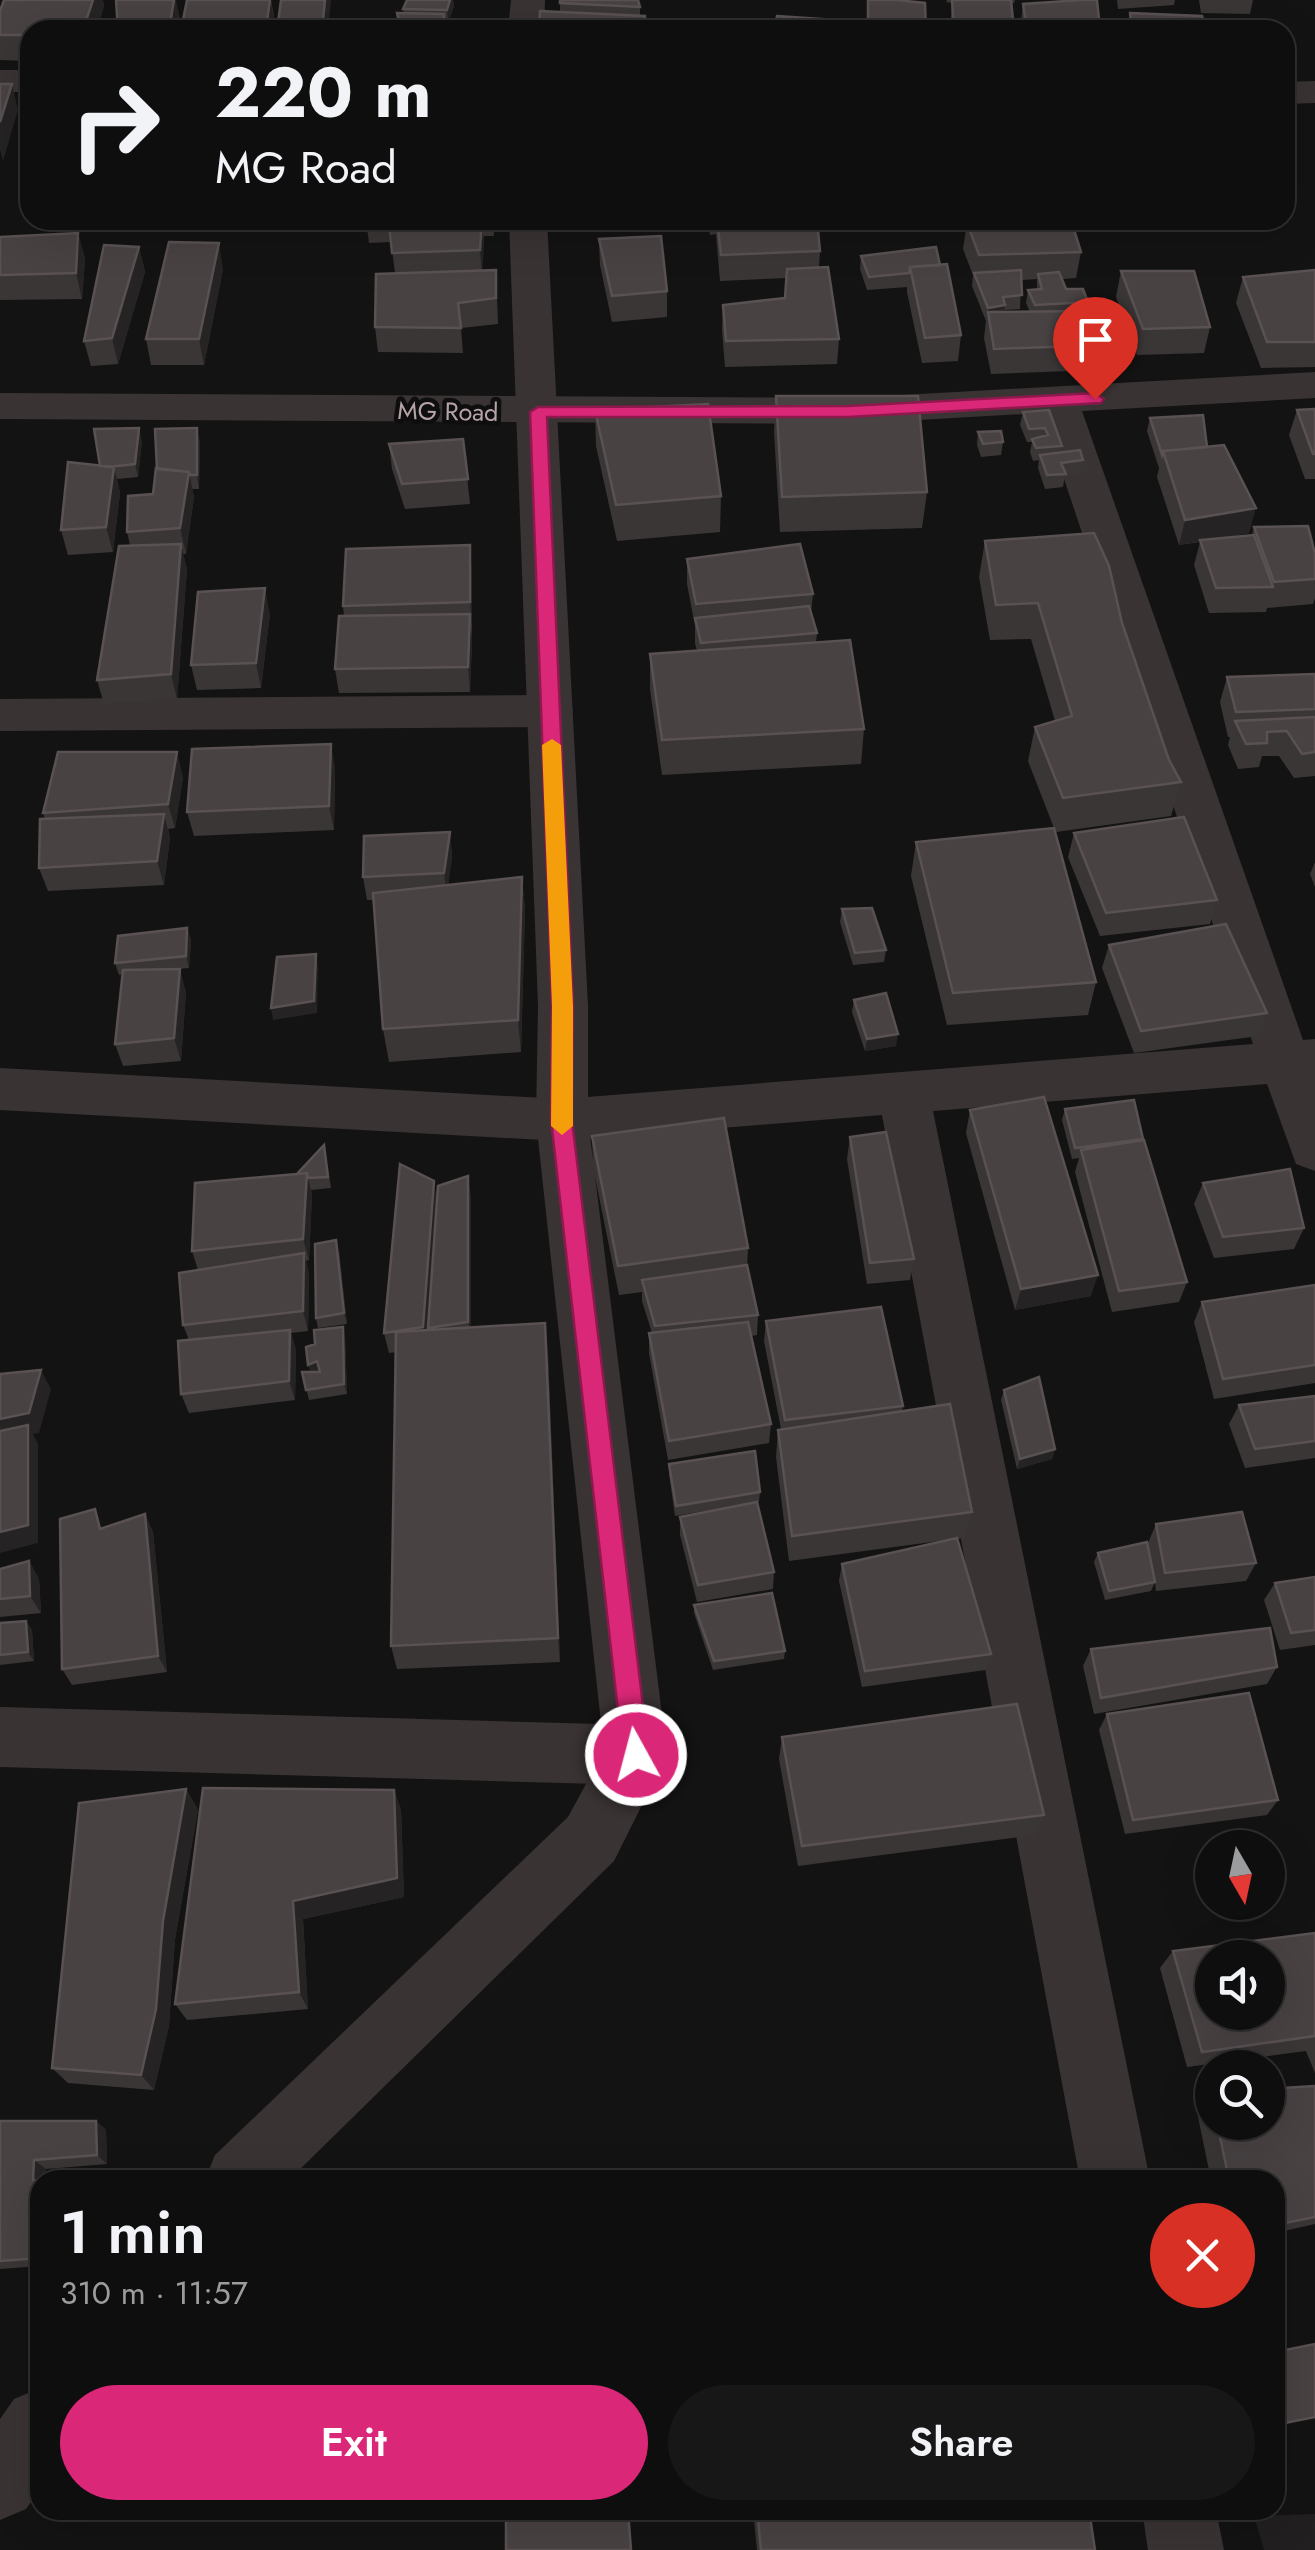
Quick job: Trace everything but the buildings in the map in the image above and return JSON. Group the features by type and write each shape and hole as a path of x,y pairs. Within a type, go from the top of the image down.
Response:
{"street":[{"path":"250,2170 591,1839 636,1755 562,1120 563,1006 529,230"},
{"name":"MG Road","path":"0,406 848,411 1315,386"},
{"path":"1058,401 1300,1061 1315,1149"},
{"path":"0,715 550,711"},
{"path":"0,1089 562,1120 1300,1061"},
{"path":"904,1095 1112,2170"},
{"path":"0,1737 636,1755"},
{"path":"0,2483 30,2440"},
{"path":"1181,2520 1186,2550"}],"shaded area":[{"path":"1315,2514 1315,2550 1264,2550 1255,2520 1285,2520 1285,2515"}],"slow traffic":[{"path":"552,745 563,1006 562,1126"}],"route":[{"path":"636,1755 562,1120 563,1006 538,412 848,411 1095,399"}]}
